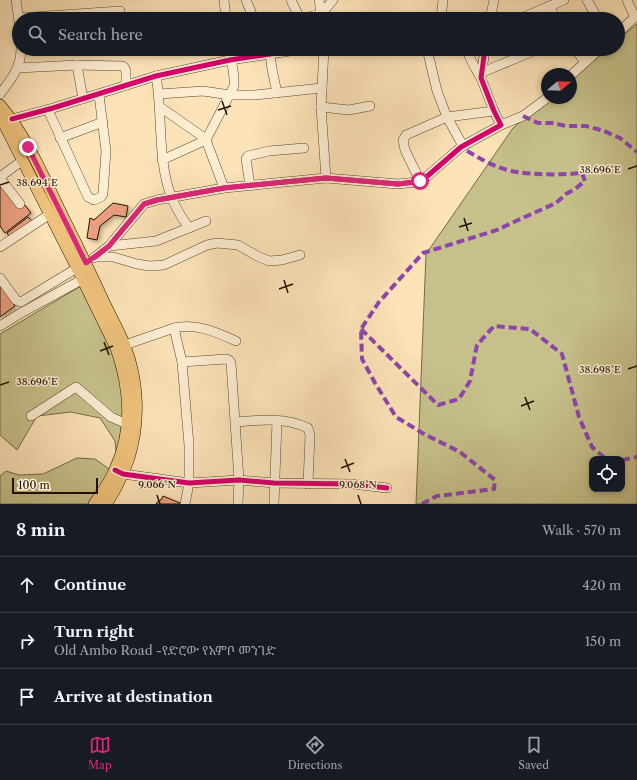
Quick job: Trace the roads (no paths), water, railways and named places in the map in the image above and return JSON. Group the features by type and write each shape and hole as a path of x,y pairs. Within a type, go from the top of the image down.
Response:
{"main road":[{"path":"0,105 4,120 13,140 50,214 82,266 83,279 120,347 121,361 127,390 127,424 119,472 112,496 106,504"},
{"path":"4,120 28,147 120,347 134,382 137,414 134,444 119,472 94,504"},
{"path":"0,134 13,140"}],"street":[{"path":"16,0 18,12"},
{"path":"224,0 225,12"},
{"path":"246,0 251,12"},
{"path":"291,0 297,12"},
{"path":"319,0 321,12"},
{"path":"325,12 333,0"},
{"path":"442,12 443,0"},
{"path":"491,12 494,0"},
{"path":"535,12 564,0"},
{"path":"587,0 594,12"},
{"path":"625,26 636,16 627,0"},
{"path":"549,6 552,12"},
{"path":"109,12 120,11"},
{"path":"0,94 18,68 21,56"},
{"path":"162,160 206,139 234,86 235,76 230,56"},
{"path":"4,120 83,100 156,76 248,56"},
{"path":"267,56 277,93"},
{"path":"324,56 321,107 326,178"},
{"path":"429,56 437,91 447,117 463,146"},
{"path":"469,56 472,64 482,75 494,111 501,126"},
{"path":"482,75 484,56"},
{"path":"482,75 523,56"},
{"path":"580,56 585,62"},
{"path":"577,69 592,56"},
{"path":"18,68 77,65 122,66 124,67 126,85"},
{"path":"77,65 83,100"},
{"path":"156,76 160,107 162,160 171,197 189,228"},
{"path":"159,94 203,90 230,95 255,95 322,88"},
{"path":"48,110 88,197 94,200 101,197 103,194 106,151 99,94"},
{"path":"0,278 16,300 21,302 96,257 109,246 144,204 171,197 224,188 326,178 398,184 420,181 433,172 463,146 523,116 541,102"},
{"path":"321,107 349,110 370,106"},
{"path":"160,107 206,139 224,188"},
{"path":"420,181 405,150 403,140 406,135 447,117 494,111"},
{"path":"60,138 103,122"},
{"path":"250,185 246,159 248,156 270,151 304,148"},
{"path":"20,204 0,177 23,160"},
{"path":"0,247 50,214"},
{"path":"109,246 156,240 206,221"},
{"path":"96,257 113,257 150,266 164,264 207,245 217,243 238,245 269,261 282,260 300,255"},
{"path":"0,326 83,279"},
{"path":"120,347 174,328 184,326 193,326 215,332 236,341"},
{"path":"174,328 182,362 189,445 189,483 185,504"},
{"path":"182,362 226,359 231,363 239,480 238,504"},
{"path":"31,416 76,387 111,417 127,424"},
{"path":"236,422 269,420 300,424 308,428 310,435 308,484"},
{"path":"274,504 277,421"},
{"path":"119,472 189,483 239,480 274,483 353,484 387,488"}]}
